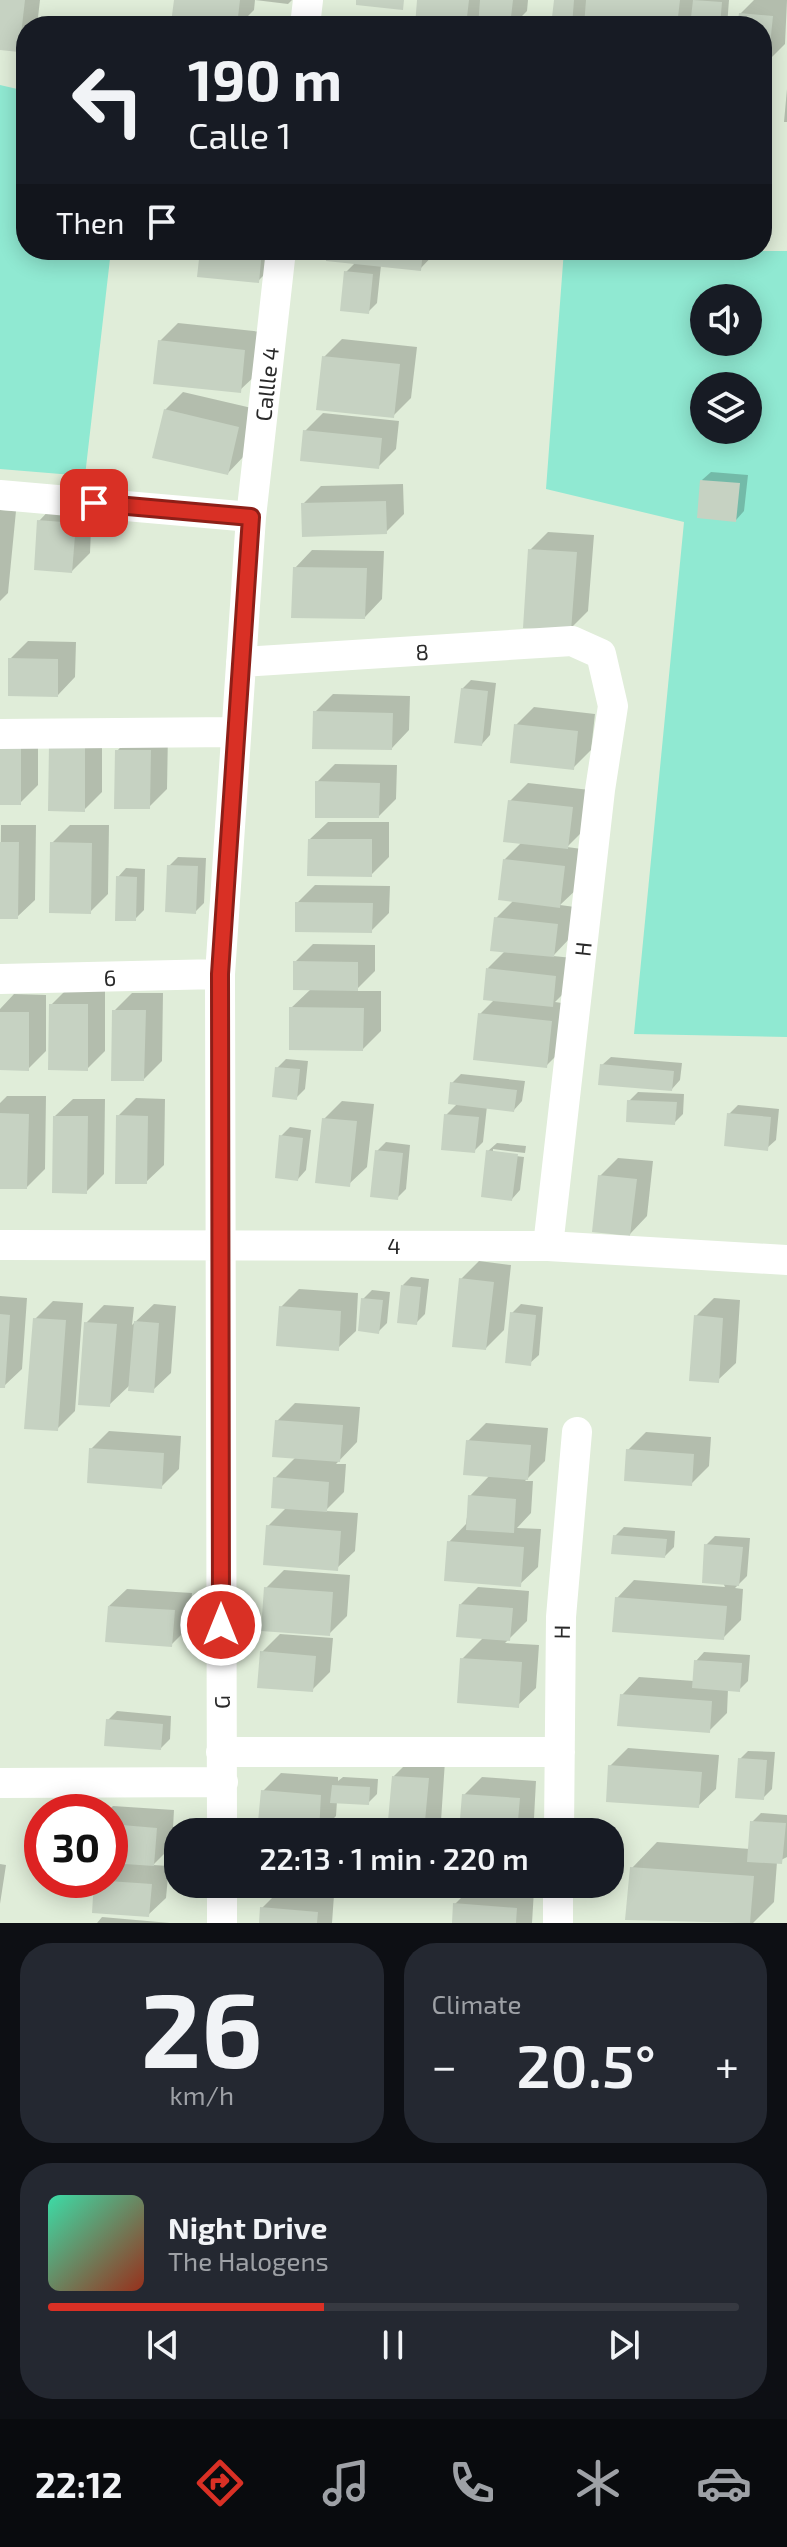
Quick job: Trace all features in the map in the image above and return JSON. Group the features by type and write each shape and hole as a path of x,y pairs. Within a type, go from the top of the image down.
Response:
{"street":[{"name":"Callle 4","path":"251,517 280,260"},
{"path":"0,495 251,517"},
{"name":"G","path":"222,1818 220,974 251,517"},
{"name":"8","path":"241,662 572,641 601,654"},
{"name":"H","path":"548,1246 600,790 613,706 601,654"},
{"path":"0,734 235,732"},
{"name":"6","path":"0,979 220,974"},
{"name":"4","path":"0,1245 548,1246 787,1260"},
{"name":"H","path":"559,1818 561,1617 577,1432"},
{"path":"0,1783 222,1767 560,1752"},
{"path":"222,1898 222,1923"},
{"path":"558,1898 558,1923"}],"shaded area":[{"path":"0,85 16,89 16,260 110,260 85,476 0,469"},
{"path":"772,251 787,251 787,1037 634,1034 684,522 546,489 563,260 772,260"}],"building":[{"path":"0,0 25,0 23,16 16,16 16,52 0,50"},
{"path":"174,0 240,0 238,16 172,16"},
{"path":"356,0 404,0 403,10 356,5"},
{"path":"417,0 469,0 467,16 416,16"},
{"path":"480,0 513,0 511,16 479,16"},
{"path":"554,0 574,0 573,16 552,16"},
{"path":"586,0 680,0 678,16 585,16"},
{"path":"693,0 722,2 721,16 691,16"},
{"path":"739,13 773,16 772,26 772,16 739,16"},
{"path":"199,260 261,260 259,283 197,277"},
{"path":"326,260 422,260 421,271"},
{"path":"344,271 373,274 369,314 340,311"},
{"path":"158,340 245,350 241,393 153,384"},
{"path":"322,356 400,364 394,418 316,410"},
{"path":"164,409 239,427 228,475 152,458"},
{"path":"303,430 382,438 379,469 300,461"},
{"path":"700,480 740,483 736,522 697,518"},
{"path":"386,501 387,534 302,537 301,503"},
{"path":"37,520 76,523 72,573 34,570"},
{"path":"528,549 577,552 571,631 523,628"},
{"path":"293,567 367,568 365,619 291,618"},
{"path":"8,658 58,659 58,697 8,696"},
{"path":"461,688 488,691 482,746 454,743"},
{"path":"313,711 393,713 392,750 312,749"},
{"path":"514,724 578,731 574,770 510,763"},
{"path":"0,745 21,745 21,805 0,805"},
{"path":"49,745 85,745 85,812 48,811"},
{"path":"115,750 151,750 150,809 114,809"},
{"path":"315,781 380,783 379,818 315,818"},
{"path":"508,800 573,807 568,849 503,842"},
{"path":"308,839 372,839 372,877 307,876"},
{"path":"0,842 19,842 18,919 0,919"},
{"path":"50,842 92,843 91,914 49,913"},
{"path":"503,859 565,866 560,908 498,900"},
{"path":"167,865 198,866 196,914 165,912"},
{"path":"116,876 137,877 136,921 115,921"},
{"path":"295,902 373,903 372,933 295,932"},
{"path":"494,917 558,924 554,957 490,951"},
{"path":"293,961 358,962 358,991 293,990"},
{"path":"486,968 556,976 553,1007 483,1000"},
{"path":"49,1004 88,1004 88,1071 48,1070"},
{"path":"289,1007 364,1008 363,1051 289,1050"},
{"path":"112,1010 146,1010 144,1081 111,1081"},
{"path":"0,1012 29,1012 29,1071 0,1070"},
{"path":"478,1013 552,1021 547,1068 473,1060"},
{"path":"600,1064 674,1071 672,1091 598,1085"},
{"path":"275,1067 300,1069 297,1100 272,1097"},
{"path":"450,1082 517,1090 514,1112 448,1104"},
{"path":"627,1100 677,1102 675,1125 626,1122"},
{"path":"0,1113 29,1114 27,1189 0,1189"},
{"path":"727,1113 771,1117 768,1151 724,1146"},
{"path":"444,1114 479,1117 475,1153 441,1150"},
{"path":"116,1115 148,1116 147,1184 115,1184"},
{"path":"53,1116 88,1116 87,1194 52,1193"},
{"path":"322,1118 357,1121 350,1187 315,1183"},
{"path":"279,1135 303,1138 298,1181 275,1178"},
{"path":"375,1150 403,1153 398,1200 370,1197"},
{"path":"486,1150 518,1154 512,1201 481,1197"},
{"path":"598,1175 637,1179 630,1236 592,1232"},
{"path":"459,1278 494,1282 486,1350 452,1347"},
{"path":"401,1285 421,1287 417,1325 397,1323"},
{"path":"361,1298 383,1300 379,1334 358,1331"},
{"path":"279,1306 341,1311 339,1351 276,1346"},
{"path":"510,1312 536,1315 531,1366 505,1363"},
{"path":"0,1314 10,1315 5,1388 0,1388"},
{"path":"694,1315 723,1318 719,1383 689,1381"},
{"path":"33,1318 66,1320 58,1431 24,1429"},
{"path":"134,1321 159,1323 154,1393 128,1391"},
{"path":"84,1322 117,1324 110,1407 78,1405"},
{"path":"275,1420 343,1425 340,1462 272,1457"},
{"path":"466,1440 531,1445 528,1480 463,1475"},
{"path":"89,1448 164,1453 162,1489 87,1483"},
{"path":"626,1449 694,1454 692,1486 624,1481"},
{"path":"273,1477 329,1482 327,1512 271,1508"},
{"path":"468,1495 516,1499 514,1533 466,1530"},
{"path":"266,1525 341,1531 338,1571 263,1565"},
{"path":"613,1535 667,1539 665,1558 611,1554"},
{"path":"447,1541 524,1547 521,1587 444,1581"},
{"path":"704,1544 743,1547 739,1586 702,1583"},
{"path":"264,1587 333,1592 330,1636 261,1631"},
{"path":"615,1597 727,1606 724,1640 612,1632"},
{"path":"459,1604 513,1608 510,1641 456,1637"},
{"path":"108,1606 175,1610 172,1647 105,1642"},
{"path":"260,1651 316,1656 313,1692 257,1688"},
{"path":"460,1658 522,1662 519,1708 457,1703"},
{"path":"694,1660 742,1663 740,1692 692,1688"},
{"path":"620,1694 712,1701 710,1733 617,1726"},
{"path":"106,1719 163,1724 161,1750 104,1746"},
{"path":"738,1758 767,1760 764,1800 735,1798"},
{"path":"608,1765 702,1772 699,1808 606,1802"},
{"path":"392,1776 429,1778 425,1818 388,1818"},
{"path":"332,1785 370,1787 369,1805 330,1803"},
{"path":"261,1790 321,1795 320,1818 258,1818"},
{"path":"462,1794 520,1798 518,1818 460,1818"},
{"path":"750,1821 786,1823 782,1864 747,1862"},
{"path":"128,1826 157,1828 154,1866 128,1864"},
{"path":"630,1867 754,1876 750,1923 625,1920"},
{"path":"128,1882 152,1884 149,1917 92,1913 93,1898 128,1898"},
{"path":"453,1903 517,1908 516,1923 452,1923"},
{"path":"260,1907 318,1912 317,1923 259,1923"}],"route":[{"path":"94,503 251,517 220,974 221,1625"}]}
